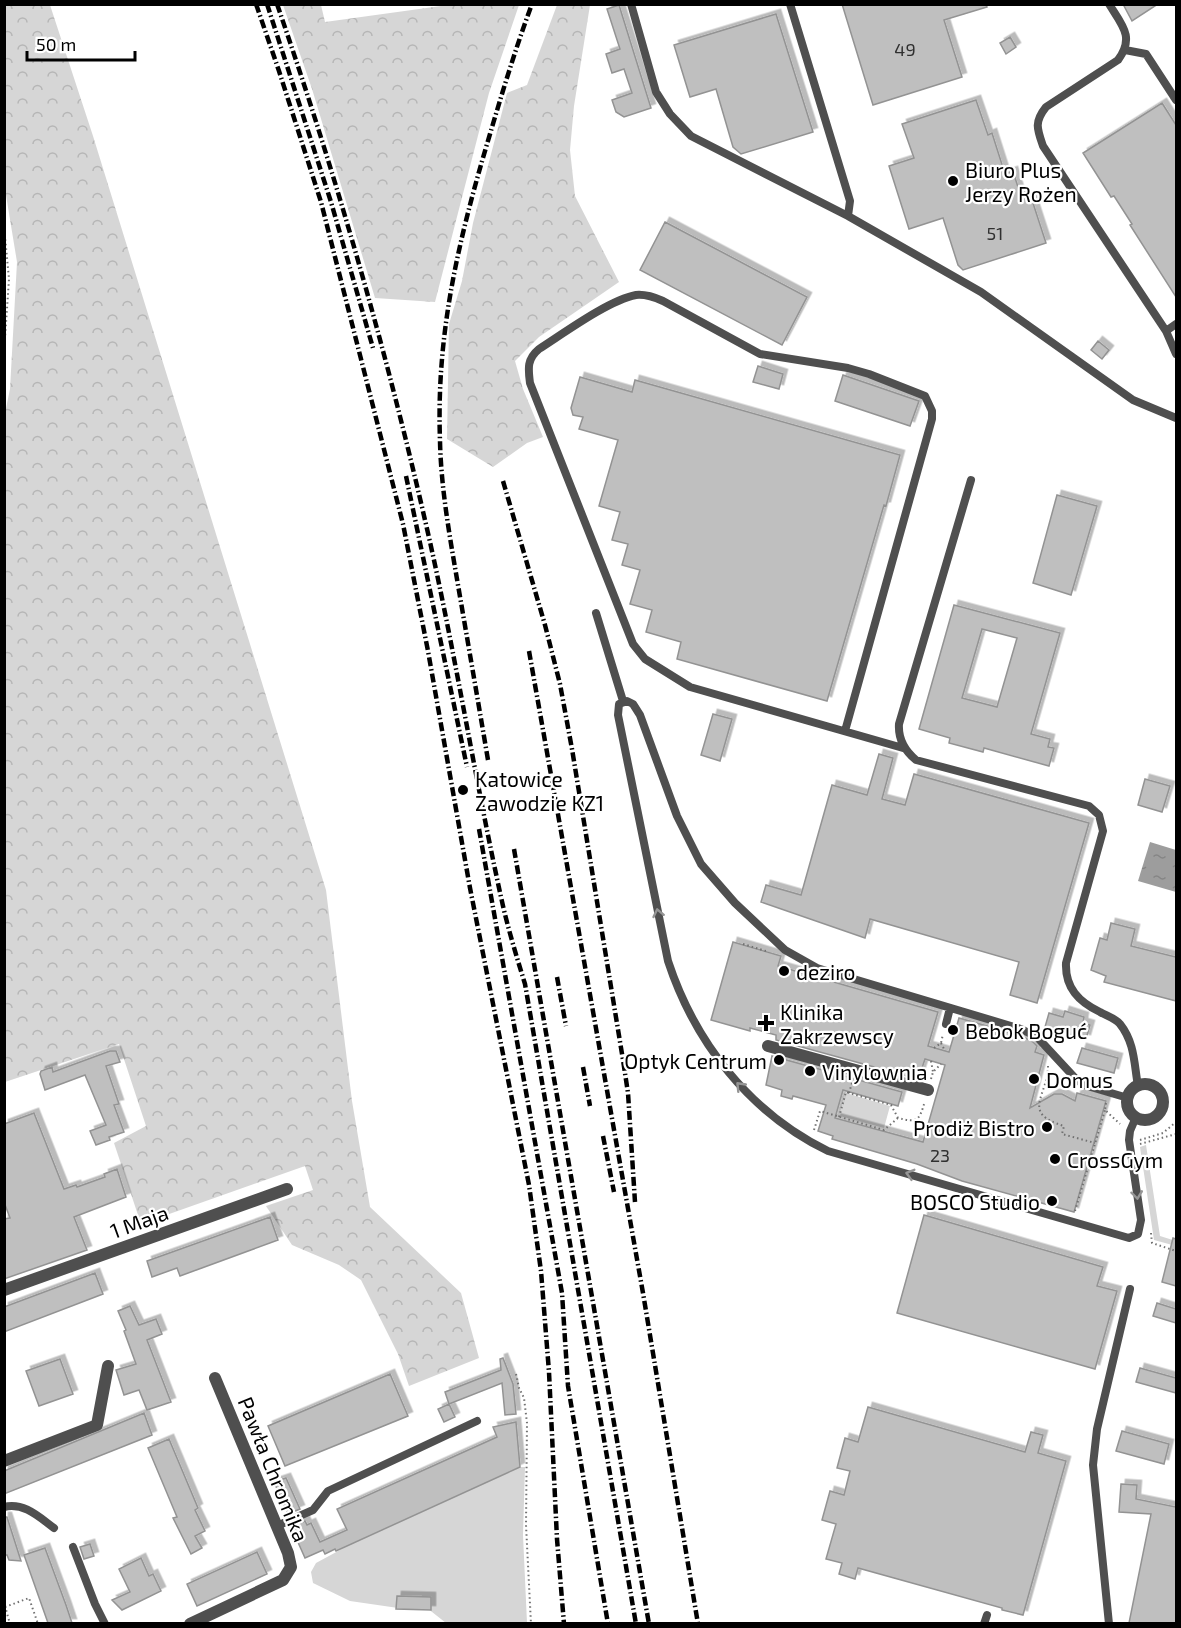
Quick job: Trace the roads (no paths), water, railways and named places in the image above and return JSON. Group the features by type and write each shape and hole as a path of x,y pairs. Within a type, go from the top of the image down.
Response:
{"street":[{"path":"768,1046 928,1090"},
{"path":"1144,1084 1154,1087 1168,1100 1155,1117 1143,1120 1129,1110 1123,1096 1144,1084"},
{"name":"1 Maja","path":"4,1290 287,1189"},
{"path":"4,1461 97,1425 108,1366"},
{"name":"Pawła Chromika","path":"190,1623 283,1580 291,1568 288,1553 215,1378"}],"lane":[{"path":"631,4 656,92 670,114 691,136 848,216 981,292 1133,400 1176,418"},
{"path":"790,4 850,201 848,216"},
{"path":"1108,4 1125,29 1127,38 1125,50 1118,60 1046,107 1039,116 1037,129 1043,146 1166,331 1176,354"},
{"path":"1125,50 1146,54 1176,100"},
{"path":"845,731 930,429 932,411 925,396 848,368 760,354 648,295 619,300 539,349 529,360 530,383 633,644 652,665 690,687 903,748 916,760 1089,806 1099,815 1102,831 1065,972 1078,999 1114,1019 1125,1032 1132,1044 1138,1086"},
{"path":"1166,331 1176,324"},
{"path":"903,748 899,735 899,723 971,480"},
{"path":"596,613 623,701"},
{"path":"623,701 633,704 640,715 677,816 701,864 735,903 785,950 817,968 1020,1029 1038,1037 1084,1085 1123,1096"},
{"path":"623,701 619,704 618,715 665,950 673,976 687,1010 721,1062 737,1084 775,1119 828,1151 1129,1238 1138,1234 1141,1220 1129,1140 1136,1117"},
{"path":"946,1024 950,1008"},
{"path":"1110,1623 1093,1465 1097,1429 1130,1289"},
{"path":"277,1526 313,1510 328,1491 477,1420"},
{"path":"4,1506 30,1509 54,1528"},
{"path":"73,1547 95,1604 105,1623"}],"water":[{"path":"1150,842 1176,850 1176,892 1138,881"}],"railway":[{"path":"256,4 321,202 403,524 428,651 470,888 529,1185 541,1271 564,1624"},
{"path":"267,4 331,202 373,348"},
{"path":"277,4 321,137 361,271 380,338 430,542 493,861 508,926 525,984 636,1624"},
{"path":"488,760 444,495 440,441 442,362 452,286 469,211 505,85 532,4"},
{"path":"406,476 467,767"},
{"path":"503,481 545,625 560,684 572,749 628,1093 635,1202"},
{"path":"529,651 643,1293 698,1624"},
{"path":"479,829 562,1293 568,1386 608,1624"},
{"path":"514,849 649,1624"},
{"path":"557,977 566,1026"},
{"path":"583,1067 590,1106"},
{"path":"603,1136 614,1192"}],"place":[{"name":"Biuro Plus Jerzy Rożen","path":"953,181"},
{"name":"Katowice Zawodzie KZ1","path":"463,790"},
{"name":"deziro","path":"784,971"},
{"name":"Klinika Zakrzewscy","path":"766,1023"},
{"name":"Bebok Boguć","path":"953,1030"},
{"name":"Optyk Centrum","path":"779,1060"},
{"name":"Vinylownia","path":"810,1071"},
{"name":"Domus","path":"1034,1079"},
{"name":"Prodiż Bistro","path":"1047,1127"},
{"name":"CrossGym","path":"1055,1159"},
{"name":"BOSCO Studio","path":"1052,1201"}]}
